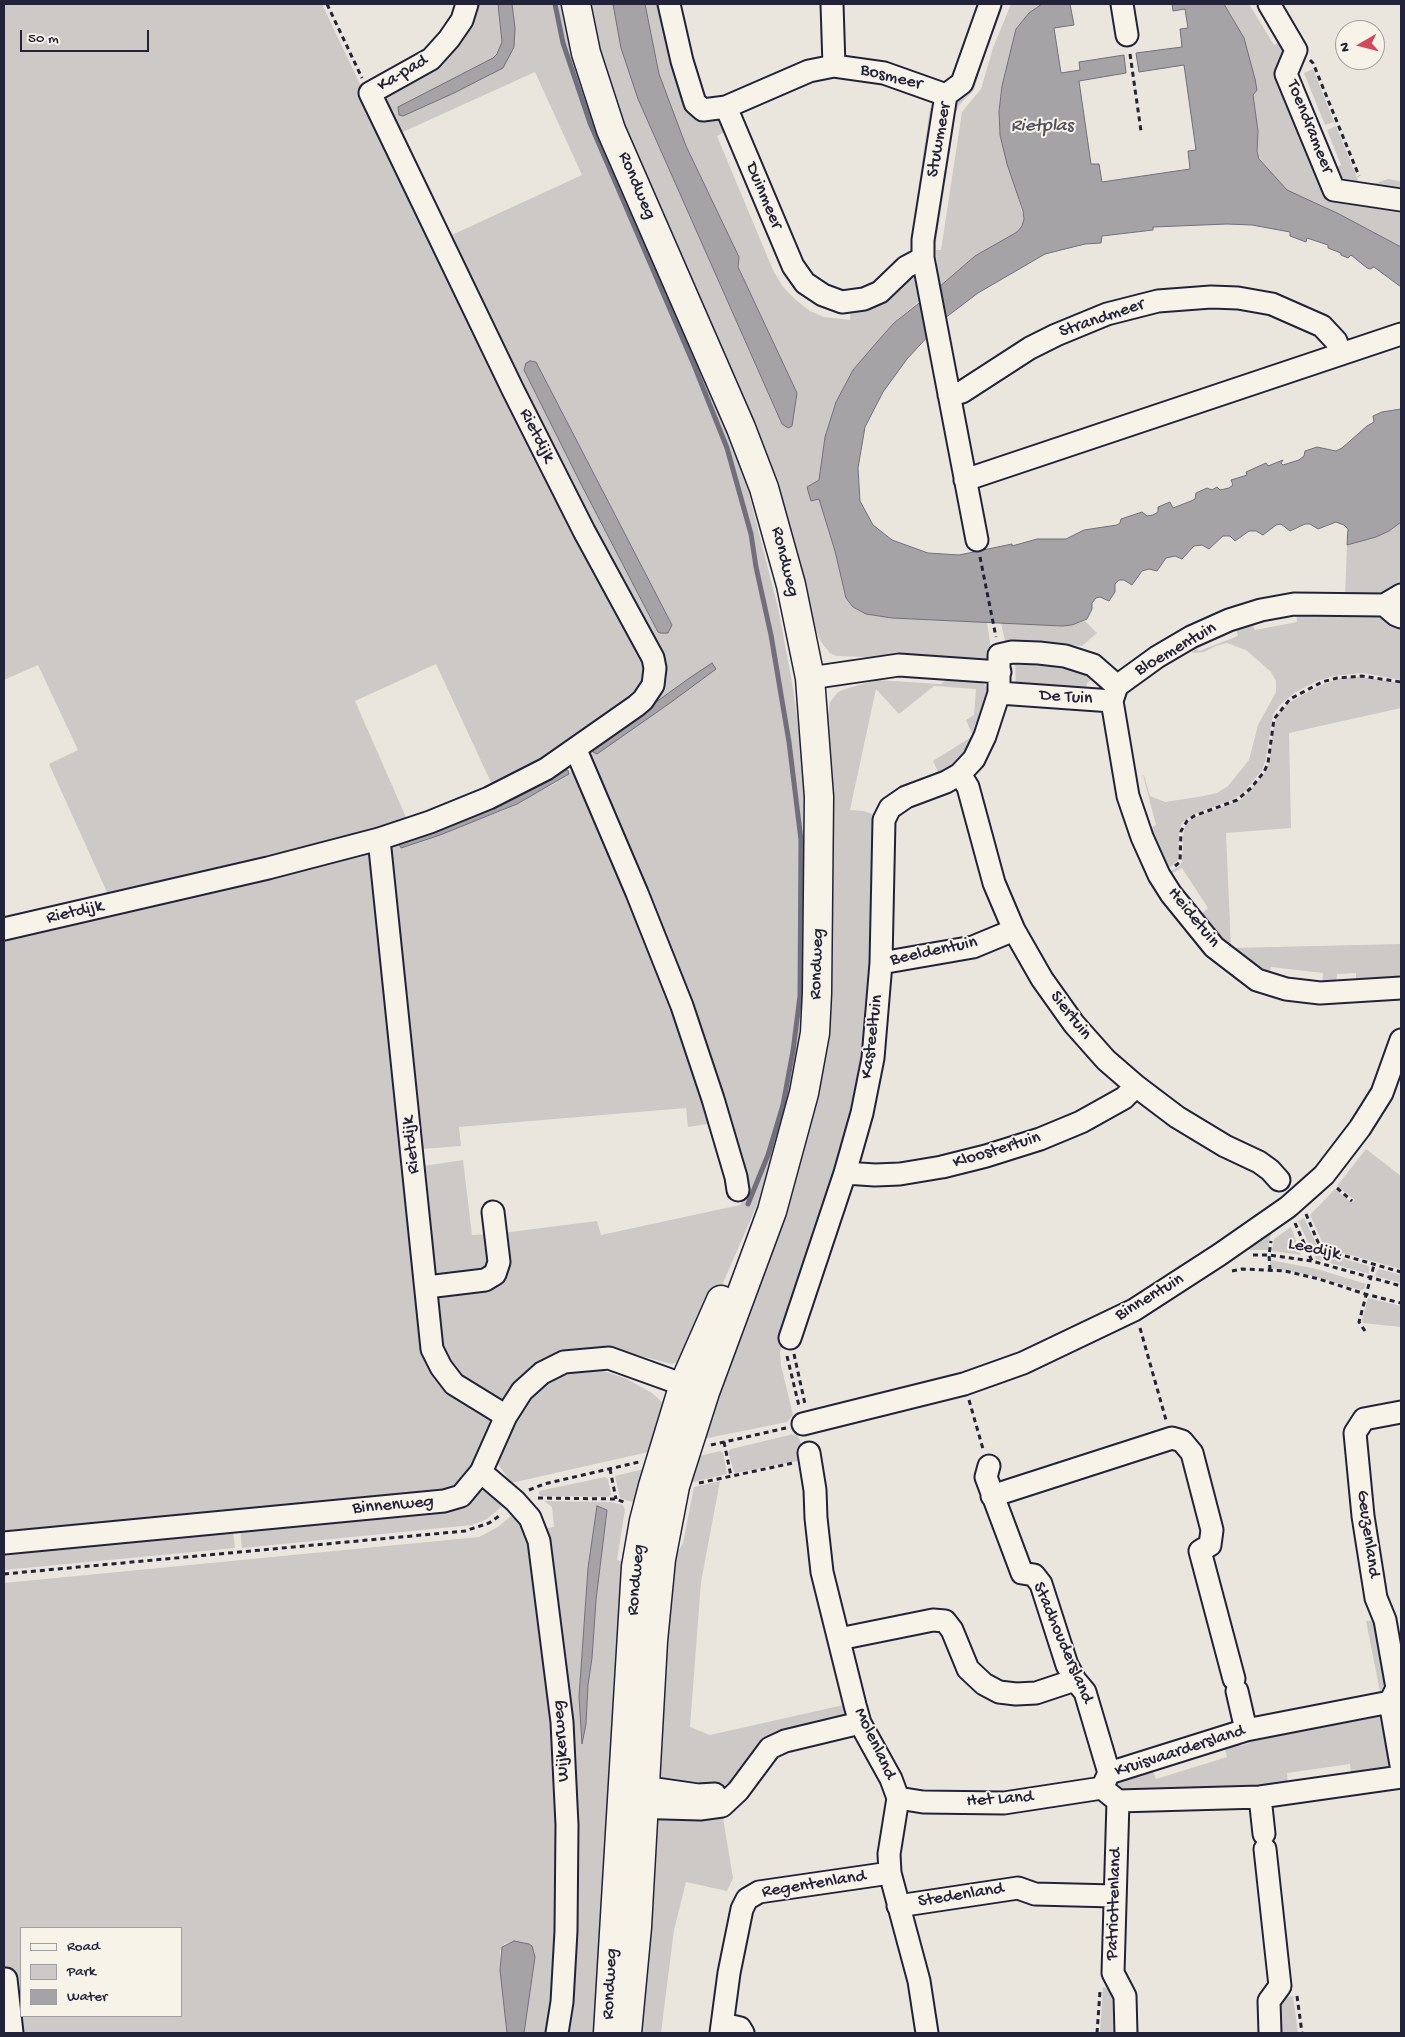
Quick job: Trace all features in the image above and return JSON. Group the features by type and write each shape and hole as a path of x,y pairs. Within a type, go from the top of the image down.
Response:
{"main road":[{"name":"Rondweg","path":"576,4 586,53 612,130 741,428 764,488 791,586 810,678 819,797 815,1033 804,1093 787,1153 653,1486 644,1521 636,1567 635,1955 627,2033"},
{"name":"Rondweg","path":"608,2033 634,1797"}],"street":[{"name":"Ka-pad","path":"370,94 431,59 450,39 458,26 467,4"},
{"path":"669,4 682,61 695,103 703,110 726,107"},
{"path":"832,4 834,66"},
{"name":"Stuwmeer","path":"923,258 923,240 946,95 962,83 990,4"},
{"path":"1122,4 1128,45"},
{"path":"1269,4 1296,50"},
{"name":"Toendrameer","path":"1296,50 1286,74 1334,190 1401,200"},
{"name":"Bosmeer","path":"726,107 809,72 834,66 884,73 946,95"},
{"name":"Rietdijk","path":"4,929 268,868 380,839 489,798 532,777 576,750 643,700 653,685 656,668 653,658 575,514 370,94"},
{"name":"Duinmeer","path":"726,107 793,266 805,283 823,295 842,302 864,299 880,292 906,267 923,258"},
{"path":"923,258 977,540"},
{"name":"Strandmeer","path":"949,395 962,392 1056,334 1107,314 1158,301 1220,297 1272,304 1322,326 1336,341 1341,354"},
{"path":"965,480 1401,334"},
{"name":"Bloementuin","path":"1114,693 1157,657 1191,637 1229,620 1261,610 1294,604 1396,606"},
{"name":"De Tuin","path":"999,673 1012,652 1039,652 1065,656 1093,665 1114,693"},
{"name":"De Tuin","path":"810,678 899,666 999,673 1114,693"},
{"name":"Kasteeltuin","path":"790,1338 846,1173 862,1114 873,1058 881,963 884,820 890,808 906,797 946,782 960,774 974,759 986,736 999,673"},
{"name":"Heidetuin","path":"1114,693 1128,796 1142,836 1171,894 1214,947 1256,980 1286,989 1320,993 1401,988"},
{"path":"576,750 637,893 682,1006 713,1099 736,1176 738,1190"},
{"name":"Siertuin","path":"960,774 968,786 994,883 1014,930 1042,979 1074,1024 1106,1060 1136,1086 1177,1117 1225,1146 1259,1162 1279,1180"},
{"name":"Rietdijk","path":"380,839 432,1349 441,1367 454,1384 506,1416"},
{"name":"Beeldentuin","path":"881,963 973,946 1014,930"},
{"name":"Binnentuin","path":"803,1424 964,1384 1023,1362 1134,1310 1219,1255 1297,1210 1360,1128 1382,1093 1401,1040"},
{"name":"Kloostertuin","path":"846,1173 900,1174 942,1167 986,1156 1040,1139 1081,1122 1124,1098 1136,1086"},
{"path":"427,1287 485,1280 494,1274 499,1262 493,1212"},
{"name":"Binnenweg","path":"4,1543 444,1501 461,1496 481,1472 506,1416 522,1391 542,1373 564,1362 609,1358 694,1388"},
{"name":"Geuzenland","path":"1396,1692 1393,1619 1376,1598 1362,1516 1355,1433 1364,1419 1401,1412"},
{"path":"992,1496 1172,1438 1182,1441 1192,1453 1212,1530 1210,1545 1200,1551 1236,1685 1246,1730"},
{"name":"Molenland","path":"810,1456 822,1572 860,1723 898,1798 889,1854 890,1873 919,1981 927,2033"},
{"name":"Stadhoudersland","path":"989,1466 986,1477 1022,1573 1034,1575 1041,1584 1067,1665 1075,1680 1085,1692 1110,1787"},
{"name":"Wijkerweg","path":"481,1472 522,1496 539,1541 562,1722 567,1825 566,1931 562,2002 557,2033"},
{"path":"839,1639 933,1620 945,1621 952,1630 968,1669 984,1684 999,1692 1016,1694 1036,1693 1075,1680"},
{"path":"1396,1692 1401,1764"},
{"name":"Kruisvaardersland","path":"1110,1787 1246,1730 1396,1692"},
{"path":"634,1797 700,1809 722,1806 738,1791 770,1748 785,1741 860,1723"},
{"name":"Kruisvaardersland","path":"1110,1787 1260,1797 1401,1777"},
{"name":"Het Land","path":"898,1798 923,1802 1004,1803 1110,1787"},
{"name":"Patriottenland","path":"1110,1787 1114,1896 1113,1973 1125,1996 1126,2033"},
{"path":"1260,1797 1280,1986 1269,2001 1270,2033"},
{"name":"Regentenland","path":"742,2033 740,2028 722,2029 742,1909 747,1899 759,1892 890,1873"},
{"name":"Stedenland","path":"898,1906 1018,1888 1035,1894 1114,1896"},
{"path":"4,1979 6,1979 12,2033"}],"path":[{"path":"327,4 370,94"},
{"path":"1128,45 1141,131"},
{"path":"1296,50 1313,63 1367,195"},
{"path":"977,540 993,622"},
{"path":"1160,874 1180,862 1181,831 1187,821 1194,816 1243,796 1264,772 1268,763 1274,719 1290,699 1322,682 1337,678 1362,676 1401,682"},
{"path":"1334,1186 1352,1201"},
{"path":"1297,1210 1312,1261"},
{"path":"1297,1210 1321,1248 1401,1272"},
{"name":"Leedijk","path":"1219,1255 1269,1255 1312,1261 1401,1286"},
{"path":"1365,1331 1359,1322 1374,1265"},
{"path":"1270,1270 1319,1279 1401,1303"},
{"path":"1134,1310 1172,1438"},
{"path":"703,1447 803,1424 788,1367 787,1352 790,1338"},
{"path":"964,1384 989,1466"},
{"path":"724,1442 731,1476"},
{"path":"692,1484 810,1456"},
{"path":"522,1496 544,1484 641,1462"},
{"path":"610,1469 616,1500"},
{"path":"522,1496 616,1500 631,1504"},
{"name":"Binnenweg","path":"4,1574 464,1531 489,1523 522,1496"},
{"path":"1098,2033 1100,1986 1113,1973"},
{"path":"1280,1986 1297,1994 1302,2033"}],"green space":[{"path":"4,4 322,4 397,162 646,654 642,694 495,791 436,664 355,701 409,824 111,901 49,764 78,750 38,665 4,680"},
{"path":"472,4 498,4 502,42 497,54 493,58 398,107 398,113 403,116 491,75 515,28 512,4 565,4 738,450 778,608 792,682 811,828 802,1059 764,1189 702,1331 680,1362 671,1364 616,1349 571,1350 550,1357 509,1397 495,1400 484,1397 445,1362 431,1297 483,1285 502,1233 597,1221 601,1235 740,1205 747,1193 586,751 657,690 443,239 582,175 535,72 394,136 383,99 387,91","holes":["532,361 536,362 672,625 658,632 524,370 525,365","688,679 690,686 670,703 597,753"]},
{"path":"584,4 613,4 621,48 638,99 782,424 792,426 797,393 738,267 739,257 686,146 659,74 645,4 664,4 684,85 696,118 701,122 716,117 723,119 730,129 717,136 773,270 783,287 796,300 810,311 824,317 850,320 851,303 911,273 916,275 923,298 894,323 853,370 836,402 825,437 819,480 807,487 819,499 835,551 846,598 892,618 987,622 991,649 990,654 983,661 836,656 830,653 821,642 814,625 796,546 782,499 769,465 613,110"},
{"path":"996,4 1004,4 986,51 974,90 959,105 956,112 948,112"},
{"path":"1011,4 1042,4 1029,13 1016,29 1002,86 999,111 1000,135 1024,219 1022,226 1017,232 975,256 938,288 936,250 941,250 962,112 981,89 993,48"},
{"path":"1224,4 1249,4 1274,45 1285,39 1322,187 1401,206 1401,247 1339,214 1286,190 1263,165 1257,151 1258,131 1253,95 1255,91 1232,16"},
{"path":"1313,69 1334,122 1325,125 1304,73"},
{"path":"930,108 936,109 917,240 911,239"},
{"path":"947,117 955,118 936,243 930,242"},
{"path":"1336,126 1358,180 1356,184 1343,183 1332,170 1341,165 1327,130"},
{"path":"1388,179 1401,181 1401,194 1371,188 1373,184"},
{"path":"1401,522 1401,591 1385,597 1345,597 1347,545 1376,537 1389,531"},
{"path":"1296,610 1360,610 1401,621 1401,680 1363,673 1334,676 1317,681 1294,693 1273,714 1266,759 1262,770 1244,792 1232,800 1192,815 1182,823 1179,831 1179,859 1166,869 1147,830 1156,825 1143,775 1150,796 1165,802 1217,793 1228,786 1249,760 1258,725 1276,692 1276,681 1271,672 1246,650 1227,643 1204,652 1194,653 1186,646 1193,642 1199,651 1238,636 1235,624 1250,619 1255,630 1297,622"},
{"path":"1085,621 1097,633 1082,646 1005,641 1001,623 1062,626"},
{"path":"1015,659 1058,660 1096,676 1087,683 1085,694 1016,689"},
{"path":"1361,677 1401,683 1401,708 1289,733 1291,828 1226,833 1231,948 1400,944 1401,974 1394,981 1356,984 1356,973 1337,974 1336,985 1322,984 1323,973 1271,967 1268,978 1251,970 1198,917 1208,908 1182,868 1170,874 1169,872 1180,866 1185,826 1191,819 1242,799 1263,776 1269,763 1274,724 1279,713 1289,703 1324,684 1341,678"},
{"path":"949,678 980,680 989,690 986,723 951,775 947,769 938,772 933,761 973,736 966,720 974,715 976,689 934,686 899,714 876,689 850,810 864,811 872,814 878,820 869,1052 847,1160 780,1352 781,1365 793,1415 787,1422 693,1441 784,1186 829,834 831,770 828,715 830,702 838,692 876,680 941,684"},
{"path":"573,769 632,900 714,1123 688,1127 686,1108 459,1127 461,1146 421,1149 389,845 398,843 401,848 502,811 556,783"},
{"path":"371,854 425,1342 488,1412 493,1425 470,1472 451,1490 4,1537 4,941 248,885"},
{"path":"1366,1149 1401,1176 1401,1269 1325,1248 1310,1215 1335,1189 1351,1202 1355,1200 1337,1186"},
{"path":"463,1160 472,1235 488,1234 492,1264 486,1272 435,1279 423,1166"},
{"path":"1304,1218 1320,1252 1369,1266 1369,1274 1316,1259 1298,1221"},
{"path":"1291,1227 1301,1255 1272,1251 1274,1239"},
{"path":"1268,1229 1272,1234 1268,1250 1239,1250"},
{"path":"1270,1260 1317,1269 1366,1284 1364,1289 1361,1290 1305,1274 1270,1268"},
{"path":"1379,1269 1401,1275 1401,1283 1375,1276"},
{"path":"1368,1298 1401,1306 1401,1327 1363,1323 1362,1320"},
{"path":"572,1370 600,1370 625,1378 652,1393 663,1403 666,1420 657,1450 511,1483 495,1460 517,1413 538,1387"},
{"path":"789,1434 797,1435 800,1440 804,1457 802,1460 734,1472 728,1452 731,1449"},
{"path":"720,1451 723,1453 727,1474 693,1482 687,1481 691,1458"},
{"path":"648,1468 635,1503 620,1498 615,1476"},
{"path":"605,1477 608,1479 611,1494 609,1497 541,1496 539,1494 539,1491"},
{"path":"720,1481 701,1582 690,1727 710,1735 848,1704 847,1713 844,1718 720,1788 661,1780 657,1773 653,1733 674,1553 677,1554 683,1543 694,1487"},
{"path":"488,1489 507,1502 487,1519 472,1525 242,1548 240,1530 477,1493"},
{"path":"544,1501 610,1502 623,1505 625,1510 617,1560 624,1562 603,2033 562,2033 567,1983 542,1529 554,1527 552,1507","holes":["597,1507 607,1510 596,1600 586,1724 582,1742 579,1697 588,1568"]},
{"path":"518,1510 529,1526 547,1660 562,1843 551,2033 524,2033 535,1957 529,1944 514,1941 504,1944 500,1951 500,1970 507,2033 22,2033 20,2017 14,1969 4,1970 4,1583 479,1537 498,1527"},
{"path":"233,1530 235,1548 4,1570 4,1551"},
{"path":"1375,1620 1392,1682 1381,1697 1366,1621"},
{"path":"1381,1709 1398,1767 1351,1775 1350,1764 1287,1773 1288,1784 1285,1787 1115,1791 1115,1781 1152,1769 1156,1779 1227,1757 1224,1746 1238,1739 1241,1746 1249,1743 1246,1736"},
{"path":"722,1812 733,1878 727,1891 686,1882 674,1930 661,2033 634,2033 653,1824 662,1818"},
{"path":"1103,1987 1115,1991 1121,2033 1100,2033"},
{"path":"1293,1996 1298,2033 1274,2033 1276,1999"}],"water":[{"path":"498,4 512,4 515,28 514,47 503,68 454,93 403,116 399,115 398,107 493,58 497,54 502,42"},
{"path":"613,4 645,4 659,74 686,146 739,257 738,267 797,393 792,426 788,428 782,424 638,99 621,48"},
{"name":"Rietplas","path":"1042,4 1070,4 1074,25 1054,28 1061,73 1080,70 1079,62 1124,55 1126,73 1079,81 1091,164 1099,164 1102,182 1190,169 1188,151 1196,150 1184,65 1139,72 1136,53 1182,47 1180,29 1188,28 1185,9 1173,11 1172,4 1224,4 1244,38 1255,79 1257,90 1253,95 1258,131 1257,151 1259,159 1287,190 1339,214 1401,247 1401,287 1374,267 1367,268 1351,255 1348,258 1341,255 1341,253 1328,248 1328,245 1307,238 1306,242 1290,236 1290,232 1252,225 1227,224 1153,227 1153,230 1102,236 1101,243 1085,244 1045,254 978,293 945,318 907,359 883,392 865,427 858,468 860,501 873,525 892,540 928,553 959,555 1012,544 1012,546 1037,539 1066,539 1084,530 1117,525 1121,519 1142,512 1147,516 1153,515 1158,512 1158,507 1170,502 1173,508 1195,499 1196,493 1207,488 1212,490 1217,487 1220,490 1229,488 1233,485 1231,480 1247,475 1246,472 1266,463 1268,466 1283,460 1281,463 1283,465 1299,460 1304,456 1305,451 1317,447 1336,451 1374,422 1373,416 1382,412 1401,409 1401,522 1389,531 1376,537 1347,545 1348,529 1336,522 1318,529 1310,524 1305,524 1290,531 1281,524 1276,525 1263,535 1256,531 1249,531 1235,541 1230,536 1223,536 1209,549 1202,545 1194,546 1182,559 1175,556 1166,558 1157,571 1149,569 1142,571 1132,585 1124,580 1119,580 1115,584 1115,592 1109,601 1100,597 1096,598 1092,603 1092,609 1087,619 1072,625 892,618 866,614 853,607 846,598 835,551 819,499 811,501 807,487 819,480 825,437 836,402 853,370 894,323 975,256 1017,232 1022,226 1024,219 1023,211 1007,164 1000,135 999,111 1002,86 1016,29 1029,13"},
{"path":"530,361 536,362 672,625 668,633 658,632 581,484 524,370 526,363"},
{"path":"712,663 716,669 597,754 593,752 594,747"},
{"path":"564,770 568,770 569,774 517,804 440,835 401,848 398,843 529,789"},
{"path":"597,1506 607,1510 596,1600 586,1724 582,1744 579,1697 588,1568"},
{"path":"514,1941 532,1946 535,1957 524,2033 507,2033 500,1970 502,1947"}],"waterway":[{"path":"555,4 563,43 590,123 694,365 727,448 751,534 756,567 771,635 789,742 801,840 800,996 793,1051 783,1105 768,1155 748,1204"}]}
